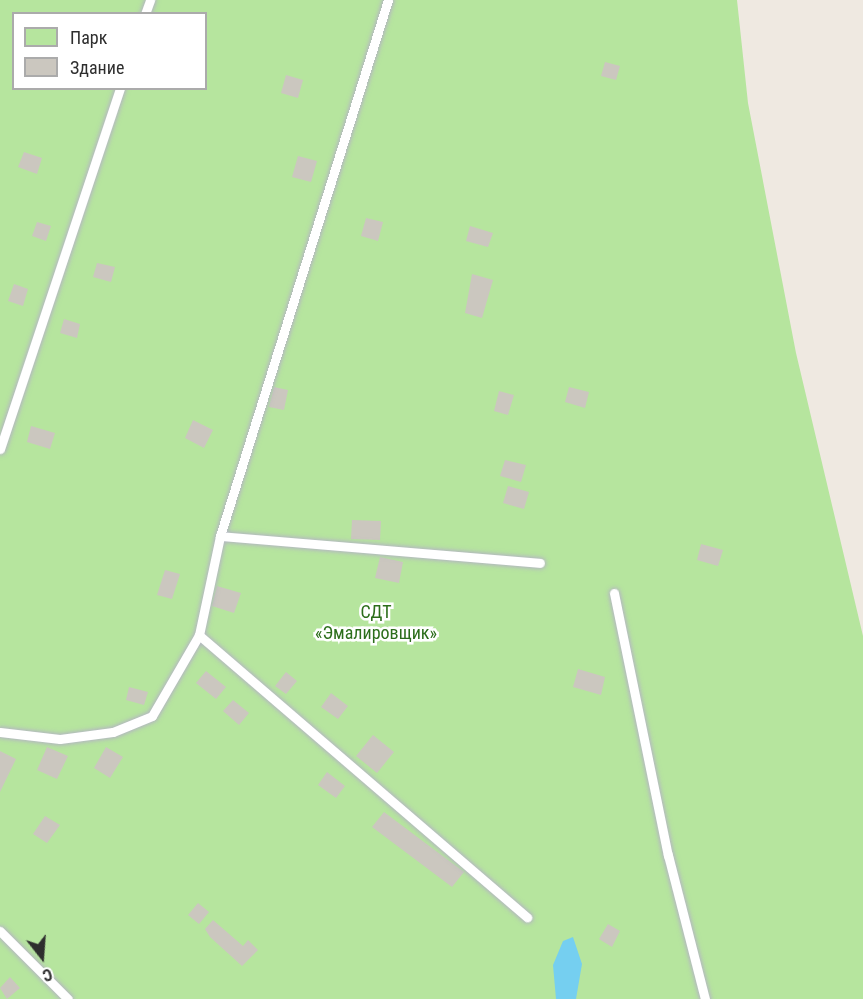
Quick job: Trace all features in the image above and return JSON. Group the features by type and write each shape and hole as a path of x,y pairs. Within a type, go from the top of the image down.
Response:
{"lane":[{"path":"0,732 60,739 113,732 152,716 200,635 220,536 388,0"},
{"path":"0,449 119,90"},
{"path":"220,536 540,563"},
{"path":"614,593 668,855 705,999"},
{"path":"200,635 526,917"},
{"path":"0,931 68,999"}],"green space":[{"name":"СДТ «Эмалировщик»","path":"0,0 737,0 748,103 796,353 863,636 863,999 0,999"}],"water":[{"path":"573,937 582,964 576,999 556,999 553,965 563,941"}],"building":[{"path":"605,62 620,66 616,80 601,76"},
{"path":"286,75 303,80 298,98 281,93"},
{"path":"24,152 42,158 37,174 18,167"},
{"path":"298,156 317,161 311,182 292,177"},
{"path":"366,218 383,222 378,241 361,236"},
{"path":"37,222 51,226 46,241 32,236"},
{"path":"470,226 493,233 488,247 466,241"},
{"path":"97,263 115,267 111,282 93,277"},
{"path":"472,274 493,280 482,318 465,313"},
{"path":"14,284 28,289 23,306 8,301"},
{"path":"64,319 80,324 77,338 60,333"},
{"path":"274,387 288,390 284,410 269,407"},
{"path":"569,387 589,392 585,408 565,402"},
{"path":"499,391 514,395 508,415 494,411"},
{"path":"193,420 213,430 204,448 185,438"},
{"path":"31,426 55,433 50,449 27,442"},
{"path":"505,460 526,465 521,482 500,476"},
{"path":"508,486 529,492 524,509 503,503"},
{"path":"352,520 381,521 380,540 351,539"},
{"path":"701,544 723,550 718,566 697,560"},
{"path":"380,557 403,562 399,583 375,578"},
{"path":"165,570 180,574 172,599 157,595"},
{"path":"217,586 241,593 234,613 212,606"},
{"path":"578,669 605,677 601,695 573,687"},
{"path":"206,671 226,687 216,699 196,683"},
{"path":"286,672 297,681 286,694 275,686"},
{"path":"129,687 148,692 144,705 126,700"},
{"path":"331,693 348,706 338,719 321,707"},
{"path":"233,700 249,713 239,725 223,711"},
{"path":"373,735 394,752 377,773 356,756"},
{"path":"47,747 68,756 57,779 37,770"},
{"path":"106,747 123,757 110,778 94,768"},
{"path":"0,751 16,759 0,792"},
{"path":"327,772 345,786 336,798 318,785"},
{"path":"384,812 464,872 452,887 372,827"},
{"path":"45,816 60,825 47,843 33,834"},
{"path":"198,903 209,912 199,924 188,915"},
{"path":"213,920 243,946 248,940 258,950 242,966 210,937 205,929"},
{"path":"608,924 620,931 612,947 599,939"},
{"path":"10,977 20,988 7,999 0,988"}]}
